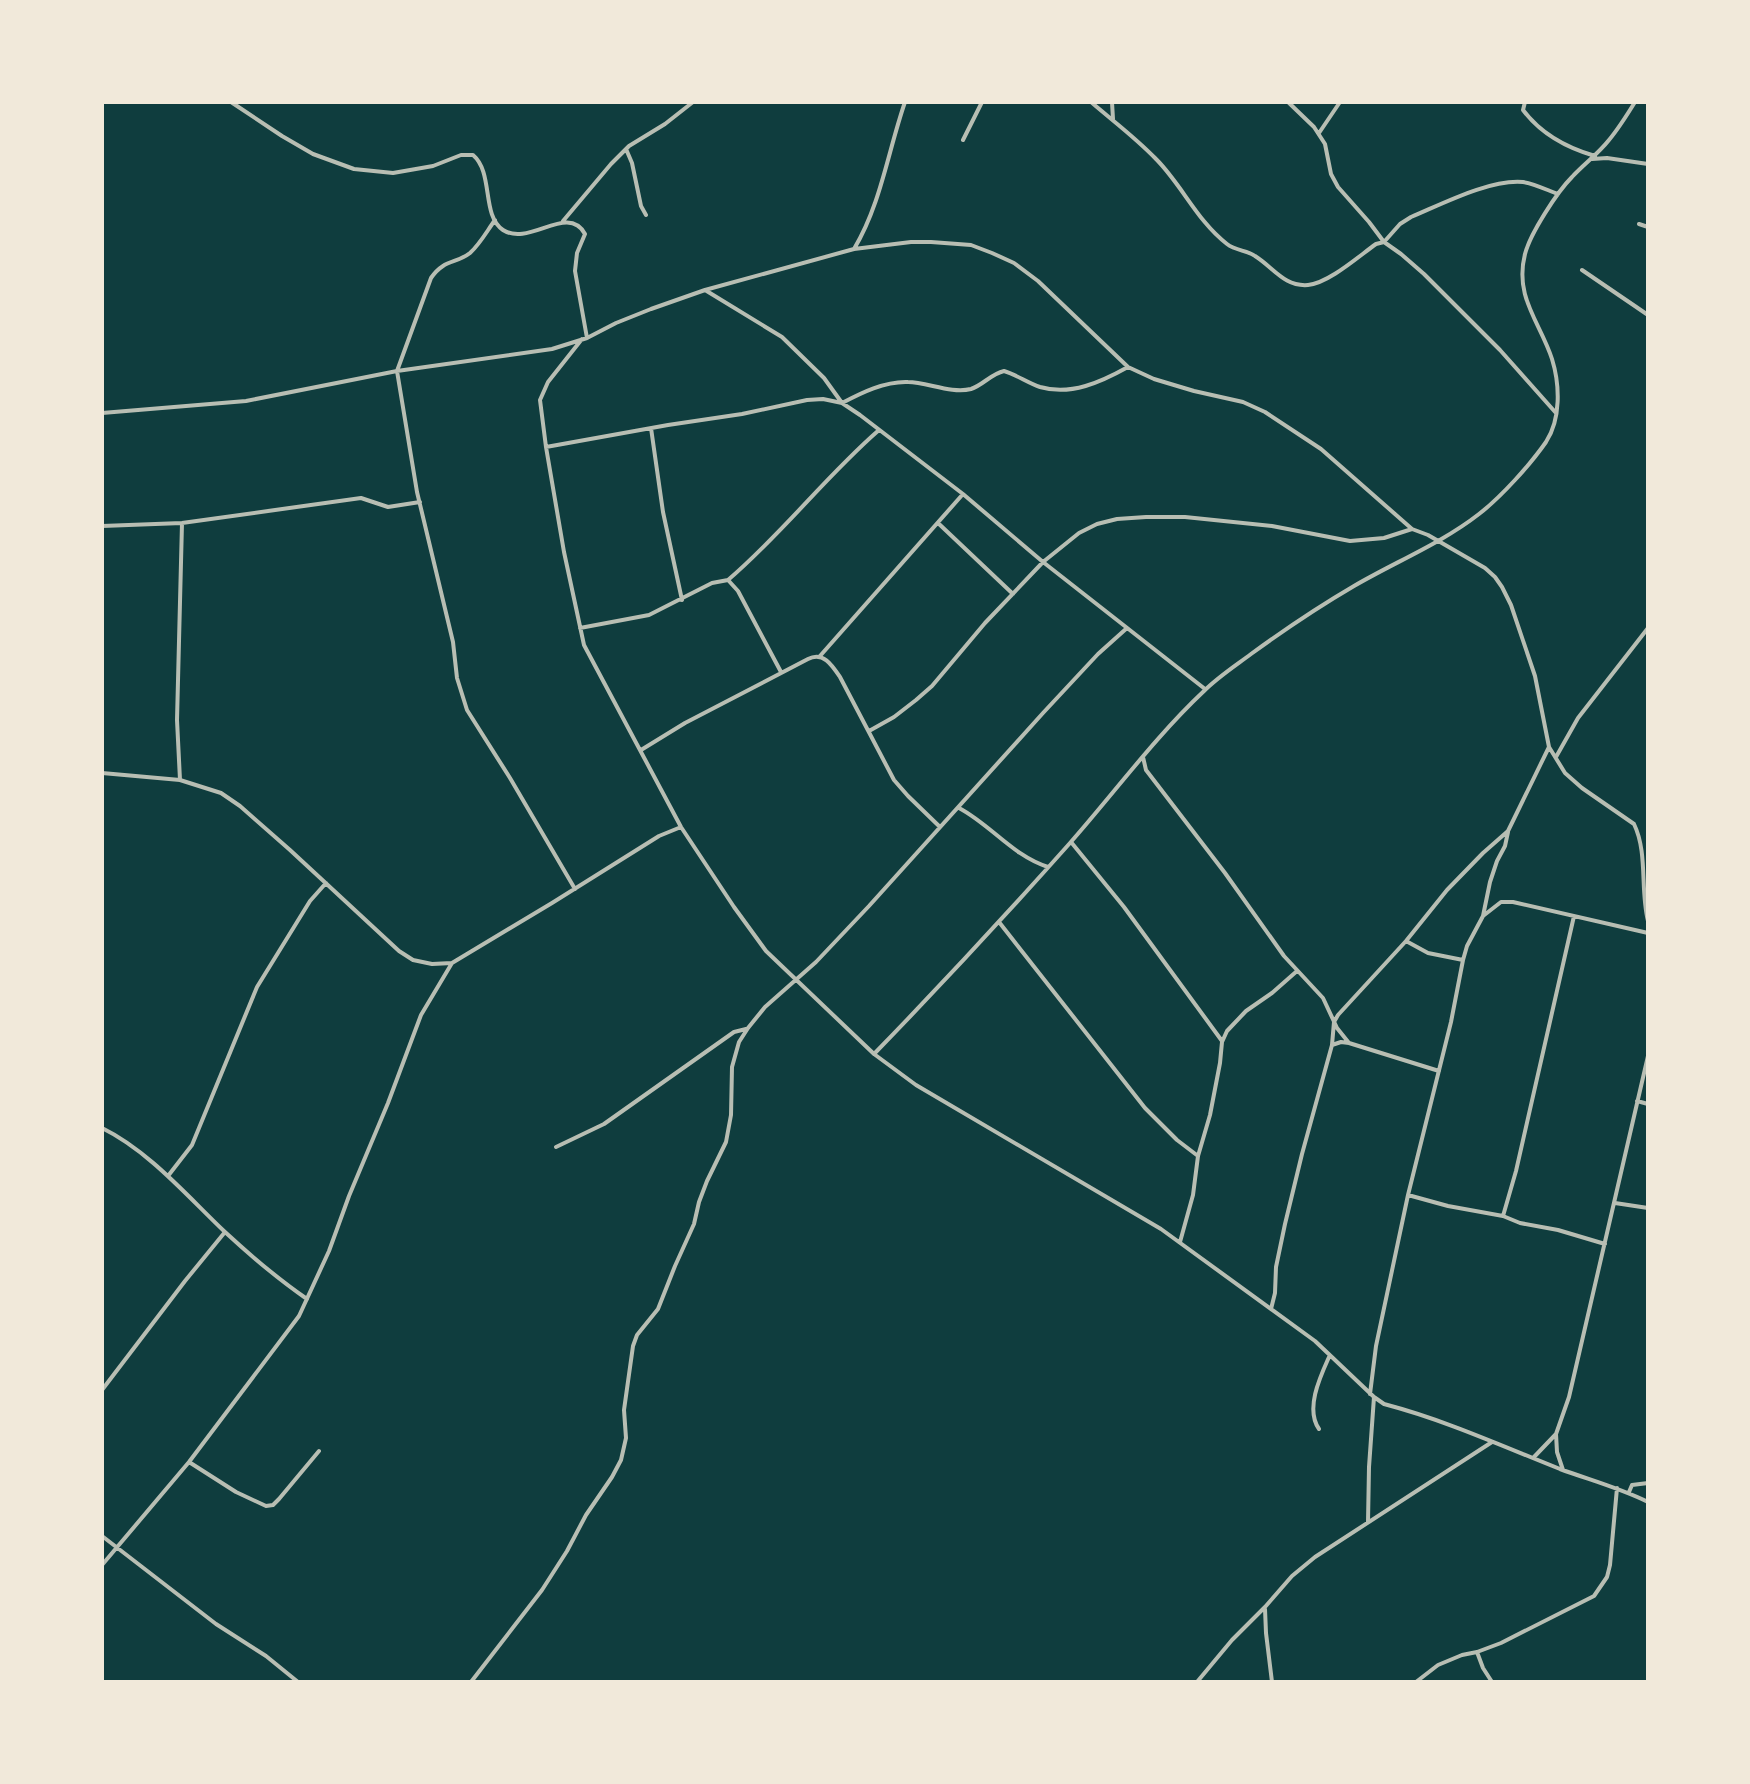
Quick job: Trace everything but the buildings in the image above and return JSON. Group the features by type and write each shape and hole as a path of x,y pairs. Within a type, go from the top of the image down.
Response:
{"street":[{"path":"231,102 313,154 354,169 393,173 433,166 461,155 473,155 483,170 495,220 504,231 515,234 563,221 626,149 693,102"},
{"path":"854,249 875,205 905,102"},
{"path":"963,140 982,102"},
{"path":"1091,102 1140,142 1168,171 1193,208 1227,244 1256,256 1288,282 1298,285 1322,281 1376,244 1384,242 1411,217 1497,183 1523,182 1558,194"},
{"path":"1112,102 1113,119"},
{"path":"1288,102 1325,144 1331,174 1338,187 1384,242 1424,274 1500,350 1556,413"},
{"path":"1318,134 1340,102"},
{"path":"1525,102 1523,110 1560,143 1594,158 1648,164"},
{"path":"874,1054 999,922 1205,689 1291,625 1479,514 1546,442 1556,413 1556,377 1552,359 1523,291 1524,257 1529,239 1558,194 1594,158 1635,102"},
{"path":"626,149 646,215"},
{"path":"495,220 473,250 438,268 431,278 397,371 420,502 453,642 461,694 467,710 575,889"},
{"path":"563,221 574,223 585,234 577,253 575,271 585,338 548,382 540,400 546,447 584,645 681,827 766,951 874,1054 916,1085 1180,1242 1315,1341 1384,1404 1629,1492 1648,1502"},
{"path":"1639,224 1648,227"},
{"path":"102,413 246,401 397,371 552,349 705,290 854,249 911,242 971,245 1014,263 1038,281 1128,367 1154,379 1243,402 1265,412 1321,449 1412,529 1485,568 1502,587 1514,614 1535,676 1549,747 1565,773 1634,824 1638,831 1648,921"},
{"path":"1582,270 1648,315"},
{"path":"705,290 782,337 824,378 842,403 963,494 1043,562 1205,689"},
{"path":"546,447 807,400 842,403 869,390 906,381 969,389 1004,371 1035,386 1053,390 1072,389 1107,378 1128,367"},
{"path":"651,428 663,512 682,600"},
{"path":"580,628 649,615 712,583 728,580 767,546 837,469 879,430"},
{"path":"820,656 963,494"},
{"path":"102,526 182,523 361,498 388,507 420,502"},
{"path":"869,731 894,717 932,686 985,623 1043,562 1079,533 1097,524 1117,519 1185,517 1272,526 1350,541 1384,538 1412,529"},
{"path":"180,780 177,720 182,523"},
{"path":"938,523 1013,594"},
{"path":"728,580 738,591 781,672"},
{"path":"471,1682 548,1580 621,1460 625,1448 624,1410 633,1346 637,1335 658,1309 694,1224 707,1181 726,1142 731,1115 732,1067 739,1042 765,1007 816,962 1098,654 1127,628"},
{"path":"1556,757 1578,718 1648,628"},
{"path":"641,750 781,672 815,655 820,656 831,664 840,677 894,780 940,827"},
{"path":"1368,1522 1376,1346 1408,1195 1467,946 1483,916 1490,882 1508,831 1549,747"},
{"path":"1143,757 1146,770 1284,956 1323,998 1334,1022 1349,1043"},
{"path":"102,773 180,780 221,793 240,806 399,951 413,960 432,964 452,963"},
{"path":"959,808 1027,859 1048,867"},
{"path":"102,1565 189,1462 299,1316 329,1251 421,1015 452,963 659,836 681,827"},
{"path":"1271,1309 1285,1224 1332,1045 1334,1022 1447,890 1508,831"},
{"path":"1071,842 1124,907 1222,1042"},
{"path":"168,1176 192,1145 257,987 310,901 326,883"},
{"path":"1483,916 1501,902 1513,902 1648,933"},
{"path":"1503,1216 1574,916"},
{"path":"999,922 1145,1108 1198,1156"},
{"path":"1406,941 1428,953 1463,960"},
{"path":"1180,1242 1210,1115 1222,1042 1227,1031 1246,1011 1298,971"},
{"path":"556,1147 604,1124 734,1032 748,1028"},
{"path":"1332,1045 1349,1043 1439,1071"},
{"path":"1563,1470 1557,1452 1556,1434 1569,1397 1648,1056"},
{"path":"1637,1101 1648,1104"},
{"path":"102,1128 127,1143 168,1176 225,1232 307,1299"},
{"path":"1408,1195 1503,1216 1605,1244"},
{"path":"1614,1203 1648,1208"},
{"path":"102,1390 225,1232"},
{"path":"1319,1429 1315,1423 1314,1406 1329,1357"},
{"path":"1533,1458 1556,1434"},
{"path":"1197,1682 1292,1576 1338,1541 1492,1442"},
{"path":"189,1462 236,1492 266,1506 273,1505 279,1499 319,1451"},
{"path":"1629,1492 1632,1485 1648,1483"},
{"path":"1416,1682 1438,1665 1525,1632 1594,1596 1607,1577 1610,1565 1617,1488"},
{"path":"102,1536 216,1624 266,1656 298,1682"},
{"path":"1265,1607 1272,1682"},
{"path":"1477,1652 1492,1682"}]}
